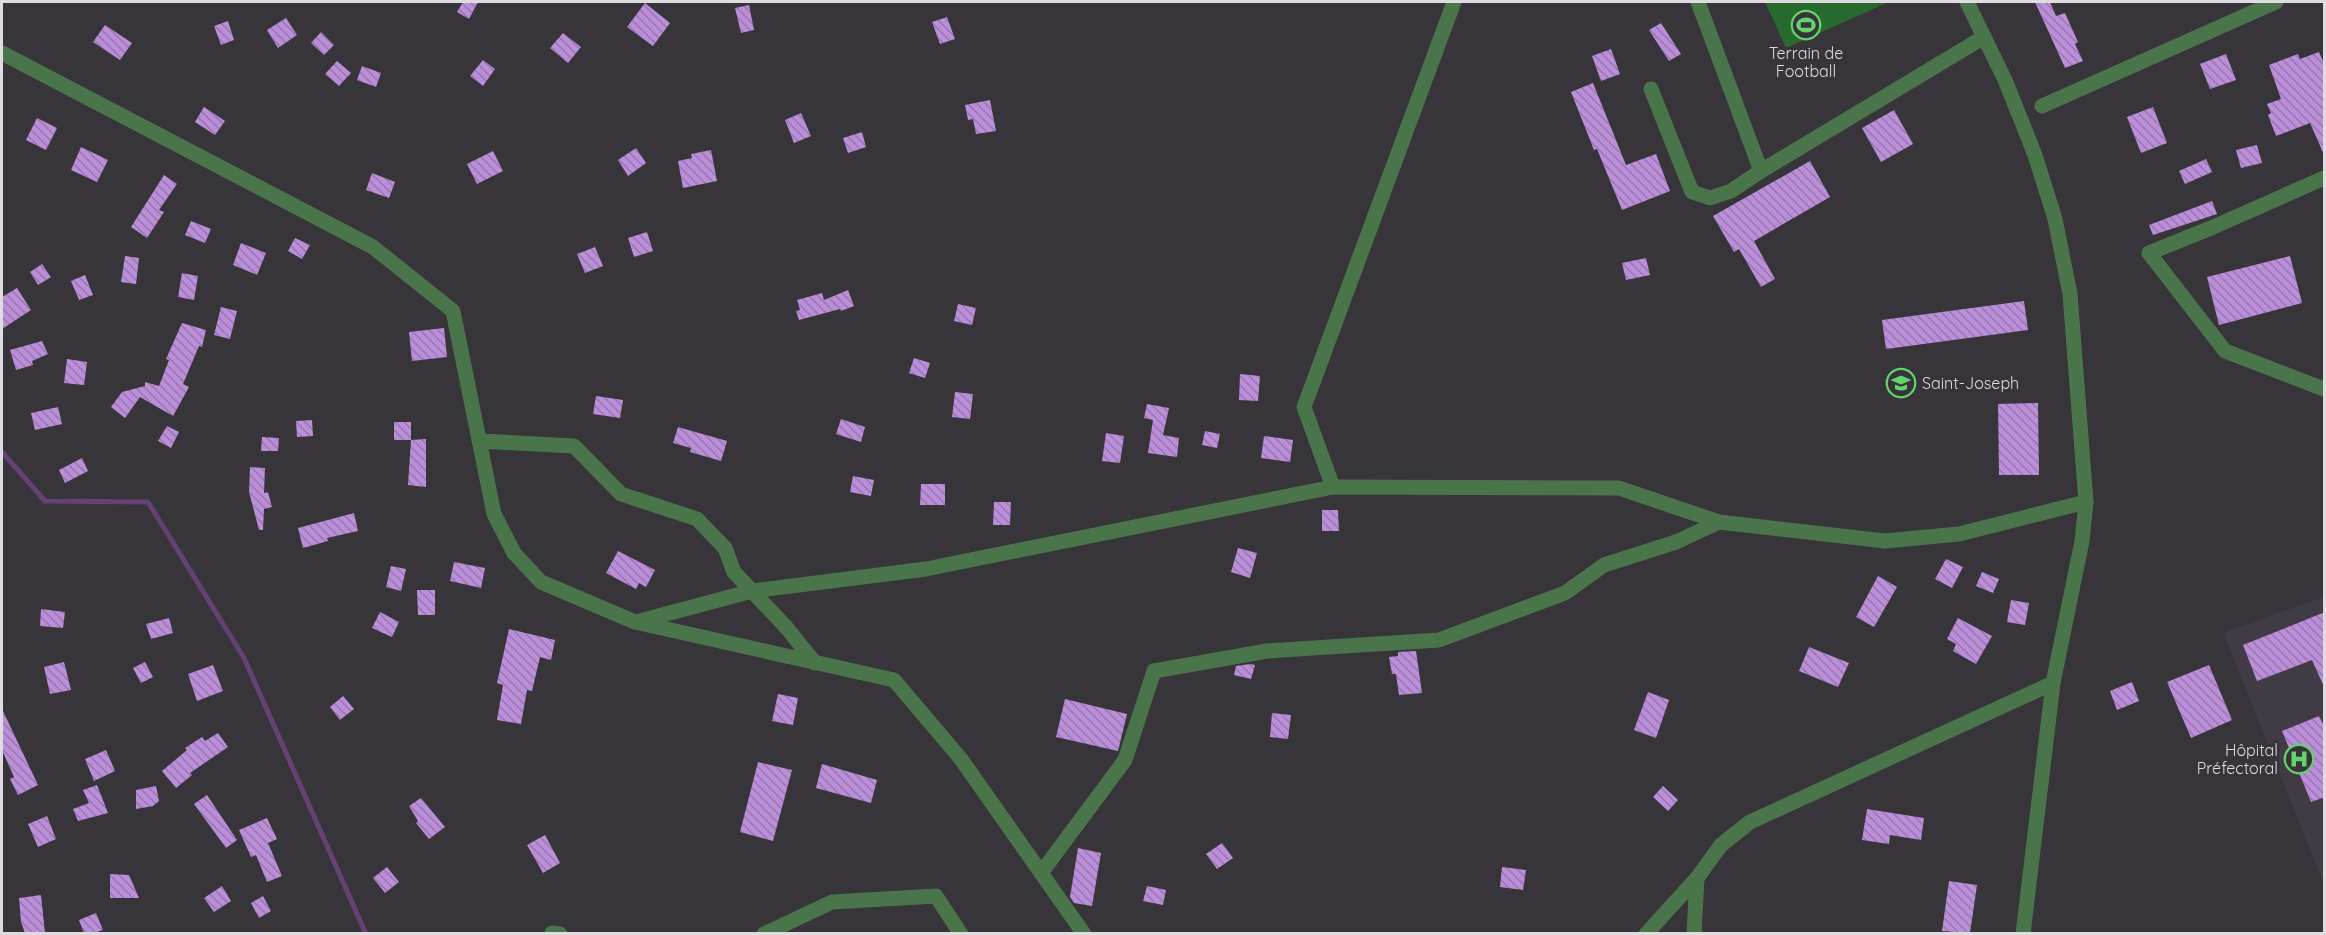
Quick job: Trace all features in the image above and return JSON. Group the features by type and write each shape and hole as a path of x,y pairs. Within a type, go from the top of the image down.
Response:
{"street":[{"path":"1333,487 1304,407 1454,2"},
{"path":"1698,2 1761,171"},
{"path":"1967,2 2005,80 2035,155 2055,219 2070,294 2085,502 2082,541 2053,684 2023,933"},
{"path":"2042,106 2276,2"},
{"path":"1650,89 1692,192 1710,198 1731,190 1984,37"},
{"path":"2,53 373,247 453,311 494,514 514,554 541,582 635,622 894,680 961,759 1084,933"},
{"path":"2325,178 2149,253 2225,351 2325,389"},
{"path":"479,441 574,446 621,494 697,519 725,548 734,572 786,627 815,663"},
{"path":"635,622 752,591 926,568 1333,487 1619,488 1719,522 1885,541 1959,534 2085,502"},
{"path":"1041,873 1125,760 1154,671 1267,651 1439,640 1565,593 1604,565 1676,542 1719,522"},
{"path":"1646,933 1696,878 1721,845 1750,822 2053,684"},
{"path":"1694,933 1696,878"},
{"path":"764,933 832,902 936,896 961,933"}],"shaded area":[{"name":"Hôpital Préfectoral","path":"2324,597 2324,885 2223,633"}],"green space":[{"name":"Terrain de Football","path":"1765,2 1889,2 1786,48"}],"building":[{"path":"463,2 478,2 469,19 457,12"},
{"path":"2035,2 2050,2 2056,16 2065,13 2078,42 2075,44 2083,61 2065,68"},
{"path":"645,3 670,23 653,46 627,27"},
{"path":"749,5 754,30 741,33 735,8"},
{"path":"947,17 955,39 940,44 932,22"},
{"path":"286,18 297,35 278,48 267,30"},
{"path":"228,21 234,40 221,45 214,26"},
{"path":"1661,23 1681,54 1669,61 1649,30"},
{"path":"105,25 132,43 120,60 93,42"},
{"path":"321,32 334,45 324,55 311,43"},
{"path":"563,33 581,47 568,63 550,48"},
{"path":"1611,49 1620,74 1601,81 1592,56"},
{"path":"2319,52 2325,66 2325,157 2310,123 2276,136 2268,115 2271,113 2267,104 2281,99 2269,65 2298,54 2300,59"},
{"path":"2226,54 2236,80 2210,89 2200,64"},
{"path":"483,60 495,69 483,86 470,76"},
{"path":"337,61 351,73 339,86 325,74"},
{"path":"362,66 381,73 376,87 357,80"},
{"path":"1593,83 1626,165 1656,154 1670,191 1622,210 1597,149 1594,150 1571,92"},
{"path":"990,100 996,131 976,134 973,119 968,120 965,105"},
{"path":"204,107 225,121 215,135 195,122"},
{"path":"2153,107 2167,143 2141,153 2127,117"},
{"path":"1894,110 1913,144 1881,162 1862,128"},
{"path":"801,113 811,136 794,143 785,120"},
{"path":"37,118 57,128 46,150 26,140"},
{"path":"862,132 866,147 848,153 843,138"},
{"path":"2257,145 2262,163 2241,168 2236,150"},
{"path":"81,147 108,160 97,182 71,170"},
{"path":"636,148 646,163 628,176 618,160"},
{"path":"711,150 717,181 683,188 678,161 692,158 691,154"},
{"path":"493,151 503,171 477,184 467,164"},
{"path":"2206,159 2212,172 2185,184 2179,171"},
{"path":"1810,161 1830,197 1754,241 1775,279 1761,287 1739,249 1734,252 1713,216"},
{"path":"372,173 395,182 389,198 366,190"},
{"path":"164,175 177,184 159,210 164,212 147,238 131,227"},
{"path":"2212,201 2217,214 2153,235 2149,225"},
{"path":"191,221 211,229 205,243 185,235"},
{"path":"647,232 653,251 634,257 628,238"},
{"path":"295,238 310,245 302,259 288,251"},
{"path":"241,243 266,253 257,275 233,265"},
{"path":"595,247 603,266 585,273 577,254"},
{"path":"125,256 139,258 136,284 121,282"},
{"path":"2290,256 2302,303 2219,325 2207,277"},
{"path":"1646,258 1650,275 1626,280 1622,263"},
{"path":"42,264 51,277 38,285 30,272"},
{"path":"182,273 198,276 194,300 178,297"},
{"path":"85,275 93,295 79,300 71,281"},
{"path":"17,288 31,310 2,329 2,297"},
{"path":"848,290 854,306 799,320 796,311 800,310 797,300 822,293 824,300"},
{"path":"2024,301 2028,330 1886,349 1882,320"},
{"path":"958,304 976,308 972,325 954,321"},
{"path":"221,307 237,311 230,339 214,335"},
{"path":"182,323 206,330 202,347 199,346 183,384 189,387 173,416 140,397 125,418 111,407 122,392 145,386 145,382 159,386 169,360 166,359"},
{"path":"444,328 447,357 412,361 409,332"},
{"path":"42,341 48,354 32,361 33,365 16,370 10,350"},
{"path":"914,358 930,363 925,378 909,373"},
{"path":"67,359 87,362 84,385 64,383"},
{"path":"1240,374 1260,376 1258,401 1239,400"},
{"path":"955,392 973,394 970,419 952,417"},
{"path":"596,396 623,400 620,418 593,414"},
{"path":"2038,403 2039,475 1999,475 1998,404"},
{"path":"1147,404 1169,408 1163,435 1179,438 1177,457 1148,453 1153,420 1144,418"},
{"path":"58,407 62,424 35,430 31,413"},
{"path":"841,419 865,427 861,442 836,434"},
{"path":"312,420 313,436 297,437 296,421"},
{"path":"394,422 411,422 411,440 394,440"},
{"path":"167,426 179,432 171,448 158,441"},
{"path":"678,427 727,441 721,461 690,452 691,448 673,443"},
{"path":"1205,431 1220,434 1217,448 1202,445"},
{"path":"1106,433 1124,436 1120,463 1102,461"},
{"path":"1264,436 1293,440 1290,462 1261,458"},
{"path":"262,437 279,438 278,451 261,451"},
{"path":"426,439 426,487 408,485 411,440"},
{"path":"82,458 88,471 65,483 59,470"},
{"path":"250,467 265,468 264,493 268,492 272,507 264,509 263,530 259,530 249,492"},
{"path":"853,476 874,480 871,496 850,492"},
{"path":"921,484 945,484 945,505 920,505"},
{"path":"994,502 1011,502 1010,525 993,525"},
{"path":"1322,510 1338,510 1339,531 1322,531"},
{"path":"354,513 358,531 327,538 328,541 303,548 298,528"},
{"path":"1238,548 1257,553 1250,578 1231,572"},
{"path":"618,551 655,570 646,587 639,583 636,589 606,573"},
{"path":"1946,559 1963,567 1952,588 1935,579"},
{"path":"454,562 485,568 481,588 450,581"},
{"path":"391,566 406,569 401,591 386,587"},
{"path":"1982,572 1999,579 1993,593 1976,586"},
{"path":"1878,576 1897,587 1874,627 1856,617"},
{"path":"417,590 435,590 435,615 418,615"},
{"path":"2011,600 2029,603 2025,625 2007,622"},
{"path":"41,609 65,612 63,628 40,626"},
{"path":"380,612 399,622 392,637 372,628"},
{"path":"2325,612 2325,689 2312,660 2257,681 2243,645"},
{"path":"169,618 173,633 151,639 146,624"},
{"path":"1958,618 1992,636 1976,664 1953,651 1956,644 1947,639"},
{"path":"509,629 555,640 551,660 540,657 532,691 527,690 521,724 497,720 503,685 497,683"},
{"path":"1809,647 1849,663 1838,687 1799,671"},
{"path":"1416,651 1422,693 1399,695 1396,674 1392,674 1389,657 1398,656 1398,652"},
{"path":"64,662 71,690 50,694 44,667"},
{"path":"145,662 153,677 141,683 133,668"},
{"path":"213,665 223,691 197,701 188,674"},
{"path":"1255,665 1251,679 1234,675 1236,666"},
{"path":"2209,665 2232,720 2191,738 2167,682"},
{"path":"2132,682 2139,701 2117,710 2110,691"},
{"path":"1648,692 1669,700 1656,738 1634,730"},
{"path":"778,694 798,698 793,725 772,721"},
{"path":"343,696 354,709 340,720 330,707"},
{"path":"1065,699 1127,714 1118,751 1056,737"},
{"path":"2,709 38,785 18,795 10,779 14,777 2,750"},
{"path":"1272,713 1291,715 1288,739 1270,737"},
{"path":"2319,716 2325,728 2325,797 2311,802 2282,731"},
{"path":"218,733 228,747 190,773 192,775 176,788 162,771 187,750 185,748 202,737 205,741"},
{"path":"106,750 115,771 94,781 85,759"},
{"path":"758,762 792,770 773,841 740,832"},
{"path":"822,764 877,780 871,803 816,788"},
{"path":"97,785 108,813 78,821 73,809 89,803 83,790"},
{"path":"156,786 159,801 153,806 136,809 136,790"},
{"path":"1663,786 1678,800 1668,811 1653,797"},
{"path":"207,795 237,840 226,848 194,804"},
{"path":"421,798 445,827 429,839 416,823 418,821 409,806"},
{"path":"1867,809 1924,818 1921,840 1890,835 1889,844 1862,840"},
{"path":"47,816 56,839 38,847 28,824"},
{"path":"267,818 277,839 268,843 282,876 267,882 256,855 251,857 239,830"},
{"path":"545,835 560,863 543,873 527,845"},
{"path":"1222,843 1233,858 1217,869 1206,854"},
{"path":"1078,848 1101,853 1092,906 1074,903 1070,897"},
{"path":"387,867 399,882 385,893 373,878"},
{"path":"1502,867 1526,870 1523,890 1500,887"},
{"path":"110,874 129,875 139,898 110,898"},
{"path":"1949,881 1977,885 1970,933 1942,931"},
{"path":"222,886 231,901 214,912 204,898"},
{"path":"1147,886 1166,890 1163,905 1143,901"},
{"path":"41,895 45,933 25,933 21,922 19,898"},
{"path":"263,896 271,911 259,918 251,903"},
{"path":"96,913 103,930 84,933 79,920"}],"waterway":[{"path":"2,452 45,501 148,502 244,658 366,934"}],"place":[{"name":"Terrain de Football","path":"1806,25"},
{"name":"Saint-Joseph","path":"1901,383"},
{"name":"Hôpital Préfectoral","path":"2299,759"}]}
